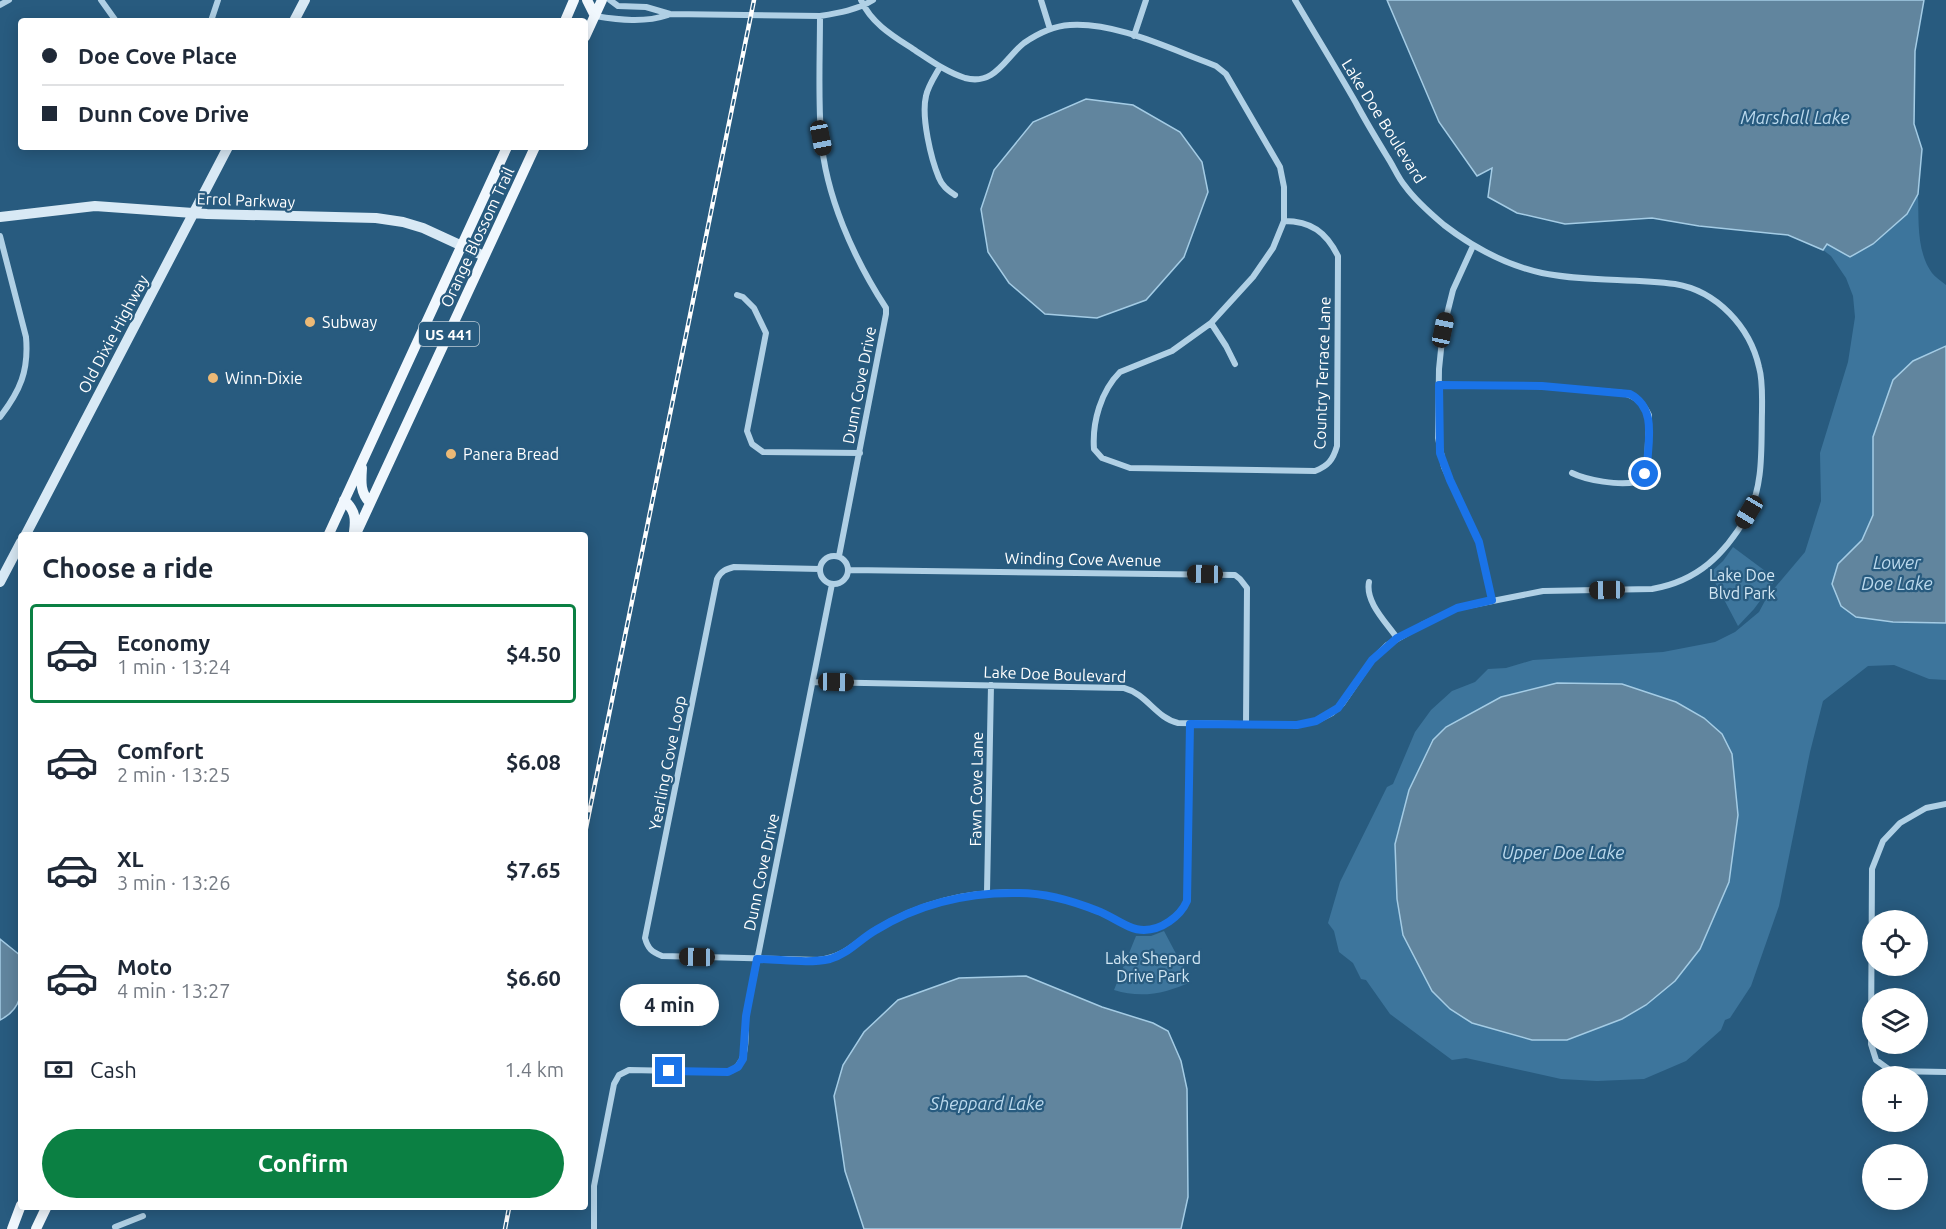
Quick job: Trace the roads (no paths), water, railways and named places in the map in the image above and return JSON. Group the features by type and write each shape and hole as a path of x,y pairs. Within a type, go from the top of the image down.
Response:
{"main road":[{"path":"569,18 574,0"},
{"path":"587,0 595,16"},
{"path":"588,31 602,0"},
{"name":"Orange Blossom Trail","path":"329,532 506,150"},
{"name":"Orange Blossom Trail","path":"357,532 534,150"},
{"path":"362,461 361,487 363,495 370,503"},
{"path":"344,500 354,510 355,532"},
{"path":"12,1229 19,1210"},
{"path":"36,1229 45,1210"}],"street":[{"path":"0,5 9,0"},
{"path":"101,0 114,18"},
{"path":"213,18 218,0"},
{"path":"296,18 305,0"},
{"path":"610,0 618,6 646,7 670,14 820,16 839,13 873,0"},
{"path":"1041,0 1050,29"},
{"path":"1134,36 1146,0"},
{"name":"Lake Doe Boulevard","path":"814,682 1124,688 1141,695 1165,718 1179,723 1304,725 1332,713 1342,704 1378,653 1397,638 1457,608 1543,591 1652,589 1682,581 1700,572 1737,533 1749,512 1760,468 1762,392 1760,367 1745,333 1722,305 1704,294 1678,285 1540,273 1494,258 1473,246 1442,223 1405,187 1294,0"},
{"path":"862,3 884,30 940,67 975,79 987,77 1003,68 1023,44 1050,29 1068,25 1098,26 1134,36 1216,66 1226,74 1280,167 1284,187 1284,221 1273,248 1253,277 1211,323 1235,364"},
{"path":"595,16 637,20 670,14"},
{"name":"Dunn Cove Drive","path":"820,16 821,138 826,168 834,202 847,235 862,269 886,308 839,556"},
{"path":"940,67 926,93 924,110 929,142 939,179 954,195"},
{"name":"Old Dixie Highway","path":"27,532 226,150"},
{"name":"Errol Parkway","path":"0,218 95,206 193,213 376,218 423,228 484,256"},
{"name":"Country Terrace Lane","path":"1211,323 1172,351 1120,372 1114,378 1096,420 1094,445 1096,453 1108,461 1130,468 1315,471 1331,462 1337,446 1338,256 1327,236 1318,229 1308,224 1284,221"},
{"path":"0,236 26,337 27,353 25,374 16,396 0,417"},
{"path":"1473,246 1459,274 1448,310 1440,353 1440,453 1479,542 1492,600"},
{"path":"737,295 743,297 754,308 766,333 747,431 752,444 763,452 860,453"},
{"path":"1439,385 1542,386 1623,393 1635,397 1646,408 1649,415 1645,474 1634,482 1593,481 1572,472"},
{"path":"0,582 18,548"},
{"path":"839,556 846,561 849,570 846,579 832,584 822,578 820,569 826,558 839,556"},
{"name":"Yearling Cove Loop","path":"757,959 662,956 653,953 647,946 645,938 717,579 720,573 734,567 820,569"},
{"name":"Winding Cove Avenue","path":"849,570 1235,575 1246,588 1245,725"},
{"path":"1370,582 1369,599 1397,638"},
{"name":"Dunn Cove Drive","path":"594,1229 594,1186 616,1079 619,1075 629,1070 728,1072 738,1067 743,1059 746,1016 832,584"},
{"name":"Fawn Cove Lane","path":"987,892 991,685"},
{"path":"757,959 829,959 841,955 873,931 900,916 927,905 987,892 1049,896 1099,911 1143,930 1165,924 1179,914 1187,901 1190,724"},
{"path":"1946,804 1926,808 1900,823 1883,841 1872,869 1871,1044 1876,1060 1891,1071 1946,1072"},
{"path":"115,1227 143,1216"}],"water":[{"name":"Marshall Lake","path":"1387,0 1924,0 1915,51 1914,124 1922,149 1918,194 1907,214 1873,244 1850,257 1827,244 1823,250 1788,235 1699,226 1652,218 1565,224 1517,213 1488,197 1492,168 1477,176 1439,122"},
{"path":"1086,99 1133,105 1180,132 1202,162 1208,192 1184,257 1146,300 1097,318 1045,314 1009,283 988,252 981,209 994,170 1033,122"},
{"name":"Lower Doe Lake","path":"1946,346 1946,623 1893,622 1856,617 1841,606 1832,584 1838,564 1862,540 1873,515 1873,437 1893,380 1913,361"},
{"name":"Upper Doe Lake","path":"1557,683 1622,684 1676,702 1704,718 1722,734 1732,754 1738,815 1729,882 1700,949 1675,981 1646,1005 1622,1019 1567,1040 1532,1040 1472,1023 1450,1009 1432,991 1403,935 1397,899 1395,844 1409,790 1433,740 1446,727 1501,697"},
{"path":"0,939 18,954 18,1002 9,1014 0,1020"},
{"name":"Sheppard Lake","path":"1026,976 1102,1007 1153,1023 1168,1031 1181,1061 1187,1089 1188,1197 1181,1229 864,1229 845,1171 834,1096 843,1065 864,1032 898,1000 959,978"}],"railway":[{"path":"588,818 754,0"},
{"path":"505,1229 509,1210"}],"place":[{"name":"Subway","path":"310,322"},
{"name":"Winn-Dixie","path":"213,378"},
{"name":"Panera Bread","path":"451,454"}],"park label":[{"name":"Lake Doe Blvd Park","path":"1742,584"},
{"name":"Lake Shepard Drive Park","path":"1153,967"}]}
